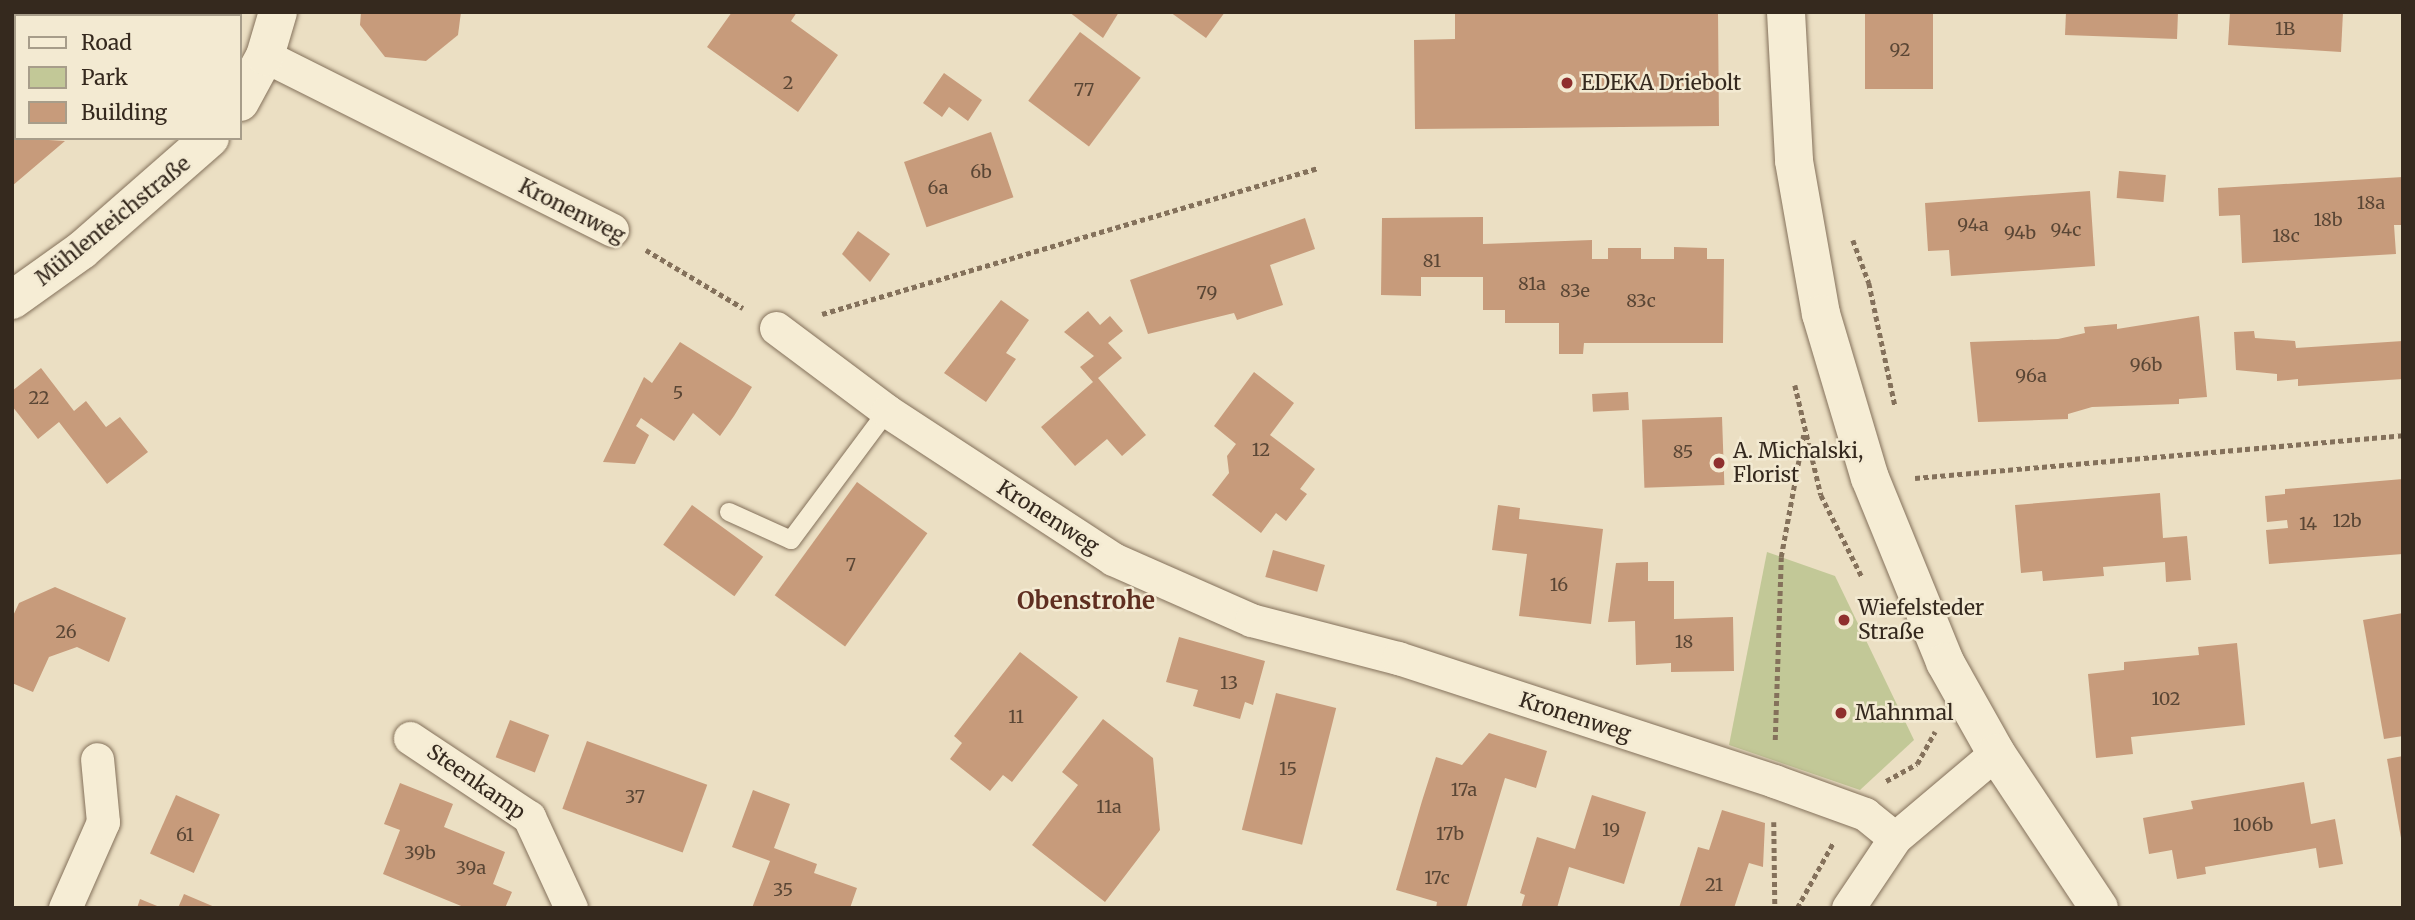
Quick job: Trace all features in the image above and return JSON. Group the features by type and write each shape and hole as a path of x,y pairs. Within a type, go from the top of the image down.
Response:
{"main road":[{"path":"242,98 265,56 278,12"},
{"path":"1786,12 1794,161 1821,314 1895,545 1945,662 1996,753 2099,908"},
{"name":"Mühlenteichstraße","path":"12,300 82,250 208,140"}],"street":[{"name":"Kronenweg","path":"265,56 612,230"},
{"name":"Kronenweg","path":"776,327 887,411 1113,559 1251,620 1398,657 1774,781 1865,814 1895,838"},
{"name":"Steenkamp","path":"410,737 529,817 571,908"},
{"path":"1848,908 1895,838 1996,753"},
{"path":"65,908 103,822 97,759"}],"lane":[{"path":"729,512 791,540 887,411"}],"path":[{"path":"776,327 1318,168"},
{"name":"Kronenweg","path":"612,230 776,327"},
{"path":"1851,235 1869,283 1897,414"},
{"path":"1776,908 1774,781 1782,557 1805,428"},
{"path":"1911,479 2403,435"},
{"path":"1908,466 1916,492"}],"green space":[{"path":"1767,552 1835,576 1914,740 1860,790 1729,745"}],"building":[{"path":"12,12 50,14 14,14 14,25"},
{"path":"110,12 220,12 219,14"},
{"path":"361,12 461,12 458,35 426,61 385,57 360,25"},
{"path":"732,12 797,12 791,21 838,55 798,112 707,47"},
{"path":"1069,12 1119,12 1103,38"},
{"path":"1170,12 1225,12 1206,38"},
{"name":"EDEKA Driebolt","path":"1455,12 1718,12 1719,126 1415,129 1414,40 1455,39"},
{"path":"1865,12 1933,12 1933,89 1865,89"},
{"path":"2066,12 2178,12 2177,39 2065,35"},
{"path":"2230,12 2343,12 2341,52 2228,45"},
{"path":"1080,32 1141,78 1089,146 1028,101"},
{"path":"944,73 982,100 968,121 949,107 942,117 923,103"},
{"path":"12,81 14,140 65,141 12,186"},
{"path":"991,132 1013,197 926,227 904,162"},
{"path":"2119,171 2166,175 2163,202 2117,198"},
{"path":"2403,177 2403,225 2394,225 2396,254 2242,263 2240,215 2219,216 2218,188"},
{"path":"2090,191 2095,266 1951,276 1949,250 1928,251 1925,203"},
{"path":"1483,217 1483,244 1592,240 1592,259 1608,259 1608,248 1641,248 1641,259 1674,259 1674,247 1707,248 1707,259 1724,259 1723,343 1584,343 1583,354 1559,354 1559,323 1505,323 1505,310 1483,310 1483,277 1421,277 1421,296 1381,295 1382,218"},
{"path":"1305,218 1315,249 1270,265 1283,305 1237,320 1234,313 1148,334 1130,280"},
{"path":"858,231 890,254 870,282 842,254"},
{"path":"1001,300 1029,320 1006,353 1016,359 986,402 944,373"},
{"path":"1088,311 1100,325 1110,316 1123,331 1108,343 1122,358 1098,378 1146,435 1122,456 1107,439 1075,466 1041,427 1093,382 1080,367 1094,356 1064,332"},
{"path":"2199,316 2207,397 2179,399 2179,404 2092,407 2068,414 2068,419 1978,422 1970,342 2058,339 2085,333 2084,327 2117,324 2117,329"},
{"path":"2254,331 2255,338 2295,341 2296,348 2403,341 2403,379 2298,386 2298,379 2277,381 2277,374 2236,370 2234,332"},
{"path":"680,342 752,387 734,416 720,436 693,413 674,441 641,418 636,426 649,435 635,464 603,462 644,377 652,383"},
{"path":"41,368 74,411 86,401 106,427 120,417 148,452 107,484 59,422 38,439 12,406 12,391"},
{"path":"1254,372 1294,403 1270,435 1315,469 1300,489 1307,494 1286,521 1276,513 1261,533 1212,495 1229,473 1227,456 1236,444 1214,426"},
{"path":"1628,392 1629,410 1593,412 1592,394"},
{"path":"1722,417 1724,485 1644,488 1642,420"},
{"path":"2403,479 2403,554 2269,564 2266,530 2288,528 2287,520 2267,522 2265,496 2285,494 2285,489"},
{"path":"857,482 927,533 845,646 775,595"},
{"path":"2160,493 2163,538 2187,536 2191,580 2166,582 2165,562 2103,567 2104,576 2043,581 2042,571 2021,573 2015,505"},
{"path":"692,505 763,557 734,596 663,545"},
{"path":"1498,505 1520,508 1519,519 1603,529 1591,624 1519,616 1527,554 1492,550"},
{"path":"1273,550 1325,565 1317,592 1265,577"},
{"path":"1648,562 1648,581 1674,581 1674,619 1733,617 1734,671 1671,672 1671,663 1636,665 1635,621 1608,622 1616,563"},
{"path":"55,587 126,618 109,662 77,647 49,657 33,692 12,683 12,618 19,603"},
{"path":"2403,613 2403,736 2384,739 2363,620"},
{"path":"1179,637 1265,661 1253,705 1245,702 1240,719 1193,706 1198,690 1166,682"},
{"path":"2237,643 2245,725 2131,737 2133,754 2096,758 2088,674 2124,670 2124,662 2199,655 2198,647"},
{"path":"1020,652 1078,697 1012,782 1003,775 990,791 950,759 962,743 954,736"},
{"path":"1276,693 1336,708 1302,845 1242,830"},
{"path":"1103,719 1153,758 1160,830 1105,902 1032,845 1078,785 1062,772"},
{"path":"510,720 549,735 535,772 496,757"},
{"path":"1489,733 1547,751 1536,788 1505,778 1466,908 1436,908 1437,902 1396,890 1422,801 1436,757 1462,765"},
{"path":"587,741 707,785 683,852 562,809"},
{"path":"2403,756 2403,838 2401,838 2387,759"},
{"path":"2304,782 2311,824 2335,819 2343,864 2319,868 2316,848 2205,867 2206,874 2177,879 2172,850 2149,854 2143,818 2193,809 2191,801"},
{"path":"400,783 453,804 444,827 505,852 493,884 512,892 505,908 466,908 383,874 400,830 384,824"},
{"path":"753,790 790,804 774,848 817,864 814,873 857,888 850,908 752,908 770,861 732,847"},
{"path":"176,795 220,815 194,873 150,853"},
{"path":"1592,795 1646,812 1624,884 1569,867 1557,908 1521,908 1525,895 1520,893 1537,837 1575,849"},
{"path":"1722,810 1765,823 1763,867 1749,863 1734,908 1679,908 1698,847 1709,850"},
{"path":"184,894 217,908 178,908"},
{"path":"140,899 162,908 137,908"}],"place":[{"name":"EDEKA Driebolt","path":"1567,83"},
{"name":"A. Michalski, Florist","path":"1719,463"},
{"name":"Wiefelsteder Straße","path":"1844,620"},
{"name":"Mahnmal","path":"1841,713"}],"district":[{"name":"Obenstrohe","path":"1086,601"}]}
